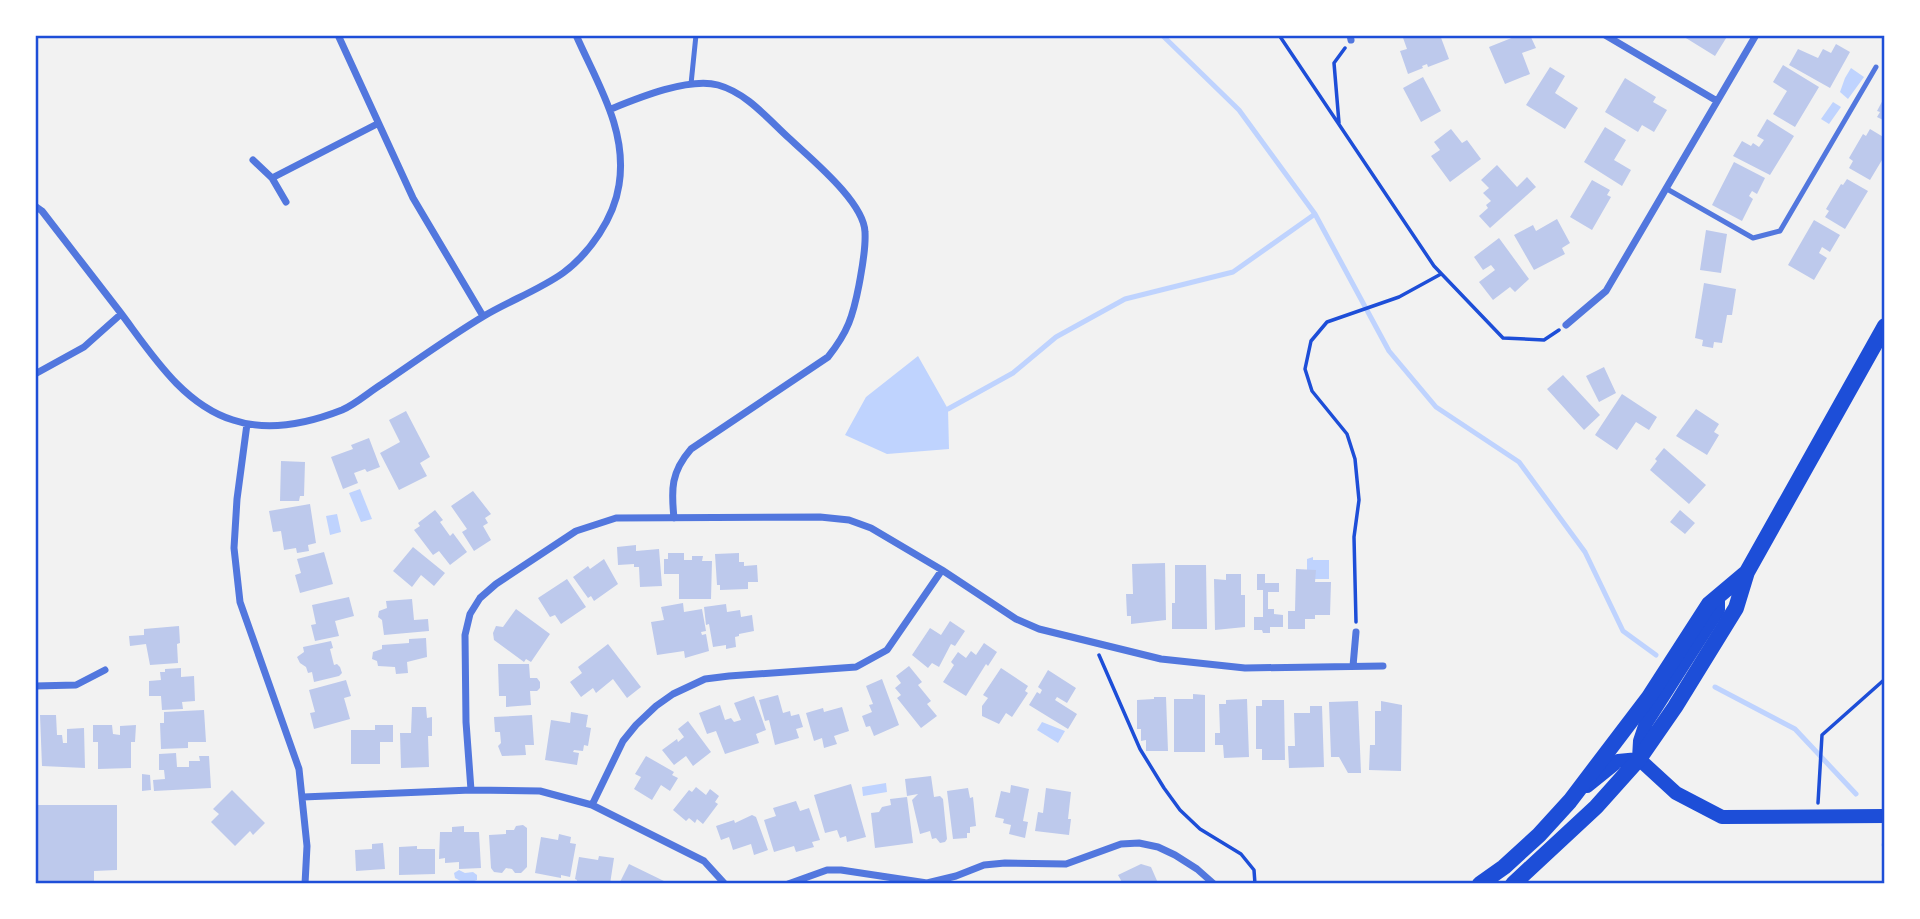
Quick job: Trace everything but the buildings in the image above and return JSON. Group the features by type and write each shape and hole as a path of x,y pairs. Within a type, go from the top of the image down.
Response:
{"main road":[{"path":"1513,884 1596,807 1639,759 1675,707 1736,608 1747,572 1885,326"},
{"path":"1480,884 1504,867 1539,835 1570,801 1649,697 1709,604 1747,572"},
{"path":"1639,759 1640,741 1646,723 1718,610 1718,597"},
{"path":"1570,801 1618,761 1639,759 1676,793 1722,817 1885,816"}],"street":[{"path":"338,35 413,198 483,316"},
{"path":"35,206 42,211 152,356 186,392 216,412 247,424 292,424 318,418 345,409 483,316 563,273 587,249 610,216 619,187 621,160 618,134 611,109 576,35"},
{"path":"1605,35 1717,101"},
{"path":"1566,325 1606,292 1756,35"},
{"path":"611,109 691,84 716,84 740,93 837,184 858,212 865,230 863,261 851,324 839,343 828,357 691,449 675,474 672,497 674,518"},
{"path":"272,178 377,124"},
{"path":"253,160 272,178 286,202"},
{"path":"35,373 84,347 121,314"},
{"path":"247,424 237,499 234,548 240,602 299,769 307,846 305,884"},
{"path":"471,790 466,722 465,635 470,614 480,598 496,584 576,531 616,518 820,517 849,520 871,528 942,570 1016,619 1039,629 1161,659 1245,668 1383,666"},
{"path":"592,805 623,741 656,706 673,694 705,680 729,676 856,667 893,644 942,570"},
{"path":"1353,666 1356,632"},
{"path":"35,686 76,685 105,670"},
{"path":"303,797 540,790 592,805 704,861 725,884"},
{"path":"788,884 827,870 927,883 984,865 1066,864 1121,844 1139,843 1158,847 1175,855 1214,884"}],"lane":[{"path":"691,84 696,35"},
{"path":"1667,189 1753,238 1780,231 1876,67"}],"path":[{"path":"1279,35 1433,266 1503,338 1544,340 1566,325"},
{"path":"1340,125 1334,63 1351,38"},
{"path":"1356,632 1354,537 1359,500 1355,459 1347,434 1312,391 1306,369 1311,341 1327,322 1399,297 1441,274"},
{"path":"1094,644 1140,749 1164,789 1180,810 1200,829 1241,854 1254,870 1255,884"},
{"path":"1817,818 1822,735 1885,679"}],"water":[{"path":"1851,68 1864,77 1848,99 1840,92"},
{"path":"1833,102 1841,107 1829,124 1821,119"},
{"path":"918,356 948,409 949,449 887,454 845,435 866,397"},
{"path":"360,489 372,519 361,522 349,493"},
{"path":"337,514 341,532 330,535 326,516"},
{"path":"1313,557 1313,560 1329,560 1329,579 1307,579 1307,559"},
{"path":"1042,722 1065,731 1058,743 1037,730"},
{"path":"886,783 887,792 863,796 862,787"},
{"path":"459,870 465,873 473,872 477,875 477,880 466,884 455,878 454,873"}],"waterway":[{"path":"1162,35 1239,110 1315,214 1389,351 1436,407 1519,462 1585,552 1623,631 1656,655"},
{"path":"948,409 1013,373 1056,337 1125,299 1233,272 1315,214"},
{"path":"1715,687 1795,729 1856,794"}]}
